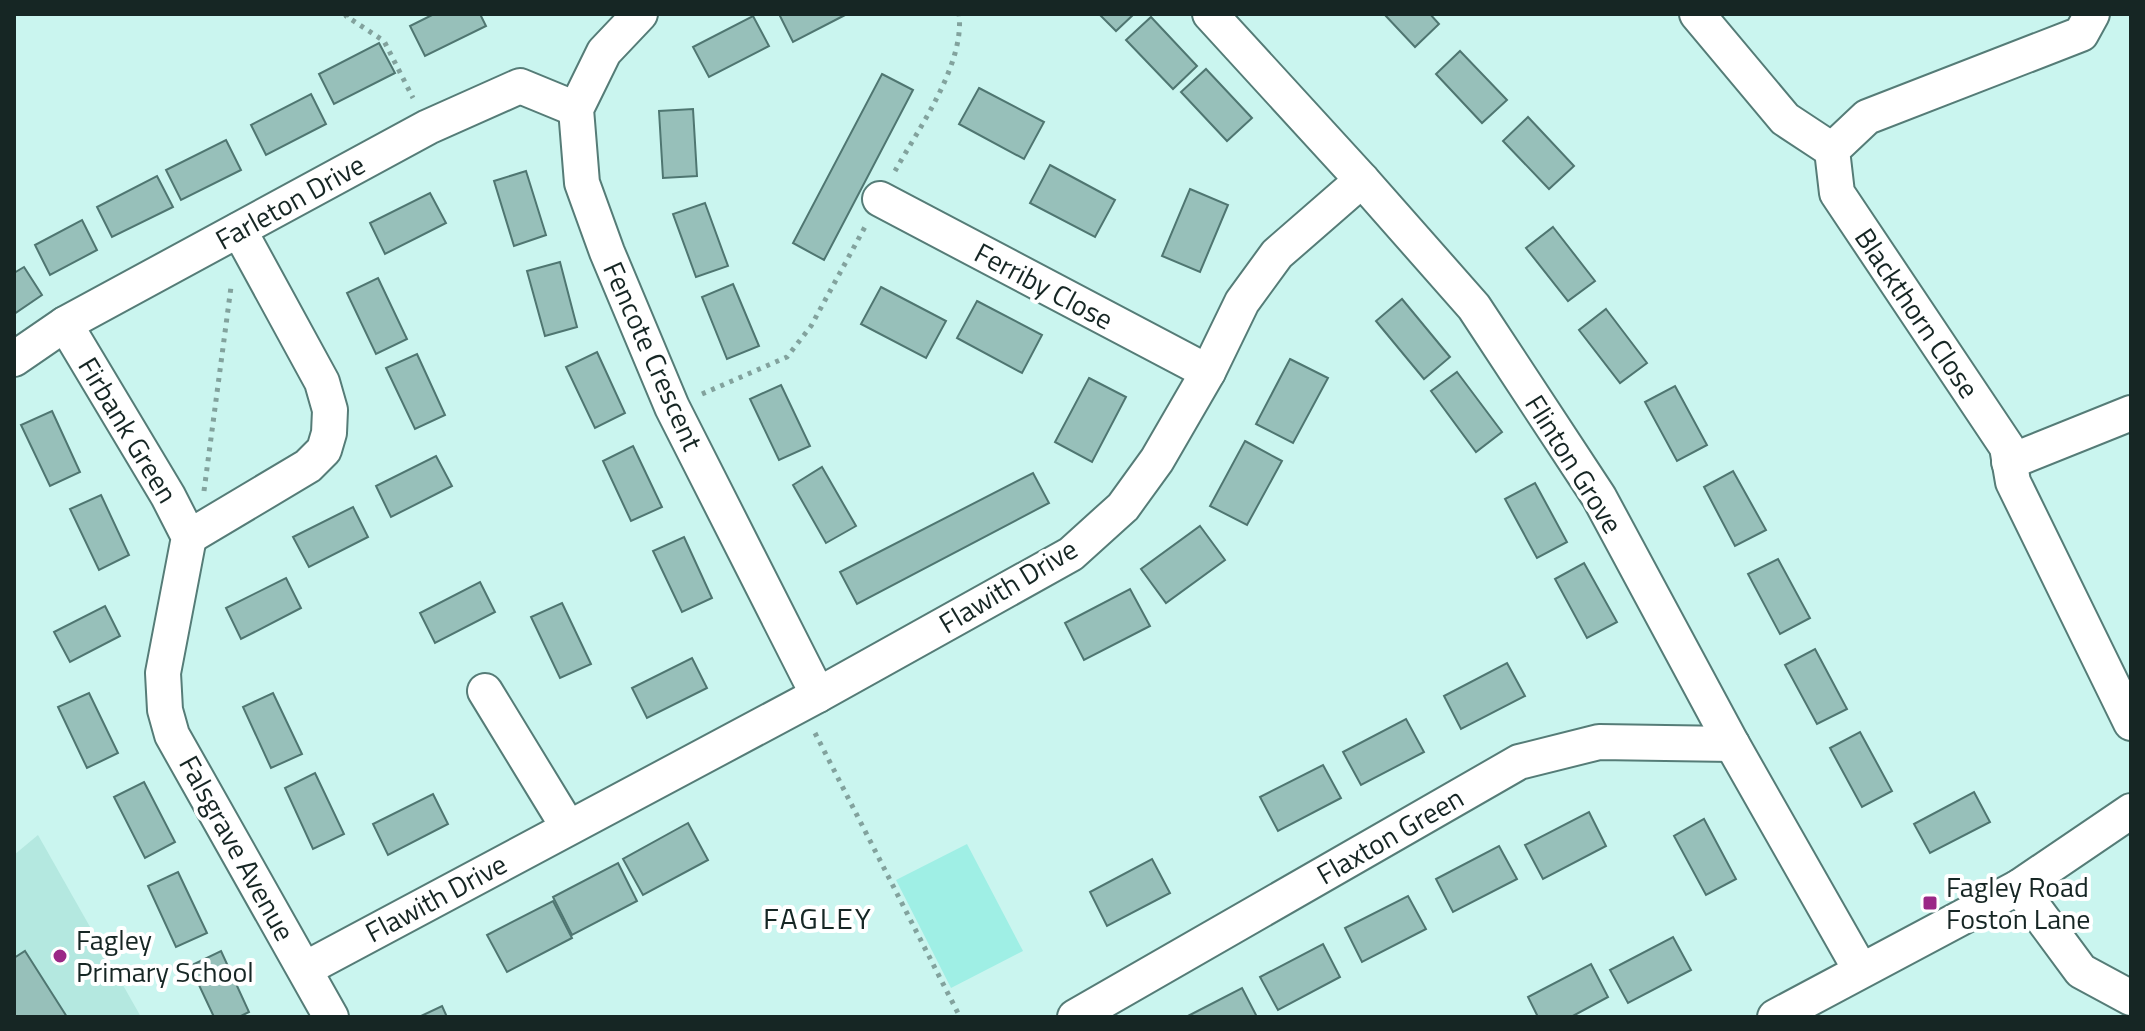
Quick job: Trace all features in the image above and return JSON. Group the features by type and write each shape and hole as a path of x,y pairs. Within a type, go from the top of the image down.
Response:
{"street":[{"path":"576,109 604,52 640,14"},
{"name":"Flinton Grove","path":"1210,14 1474,307 1599,497 1732,744 1860,969"},
{"path":"1697,14 1785,119 1832,150 1867,117 2086,24"},
{"name":"Farleton Drive","path":"14,359 65,324 428,127 520,86 576,109"},
{"name":"Fencote Crescent","path":"576,109 582,183 607,252 672,407 809,700"},
{"name":"Blackthorn Close","path":"1832,150 1837,193 2007,447 2013,482 2131,723"},
{"name":"Flawith Drive","path":"305,969 809,700 1071,554 1123,507 1157,460 1208,372 1242,302 1277,254 1362,180"},
{"name":"Ferriby Close","path":"880,199 1208,372"},
{"name":"Firbank Green","path":"193,534 308,466 324,450 329,433 330,410 322,382 239,230"},
{"name":"Firbank Green","path":"65,324 193,534 163,673"},
{"path":"2009,462 2131,413"},
{"name":"Falsgrave Avenue","path":"163,673 165,710 172,735 331,1017"},
{"path":"485,691 568,827"},
{"name":"Flaxton Green","path":"1075,1017 1519,762 1599,742 1732,744"},
{"path":"1775,1017 2019,887 2131,811"},
{"path":"2019,887 2081,971 2131,998"}],"path":[{"path":"348,14 346,16 384,41 428,127"},
{"path":"672,407 787,357 811,326 951,69 961,29 959,14"},
{"path":"193,534 239,230"},
{"path":"809,700 960,1017"}],"shaded area":[{"name":"Fagley Primary School","path":"38,835 141,1017 14,1017 14,855"},
{"path":"967,844 1023,951 951,988 896,880"}],"building":[{"path":"434,14 480,14 486,26 425,56 410,26"},
{"path":"779,14 847,14 793,42"},
{"path":"1099,14 1134,14 1116,31"},
{"path":"1384,14 1430,14 1439,24 1415,47"},
{"path":"753,16 769,46 709,77 693,47"},
{"path":"1151,17 1197,66 1173,89 1126,40"},
{"path":"379,43 395,73 334,104 319,74"},
{"path":"1460,51 1507,100 1482,123 1436,74"},
{"path":"1206,69 1252,118 1227,141 1181,92"},
{"path":"882,74 913,90 824,260 793,243"},
{"path":"979,88 1044,122 1024,159 959,124"},
{"path":"311,94 326,124 266,155 251,125"},
{"path":"693,109 697,176 663,178 659,111"},
{"path":"1528,117 1574,166 1549,189 1503,141"},
{"path":"226,140 241,170 181,200 166,170"},
{"path":"1050,165 1115,200 1095,237 1030,203"},
{"path":"526,171 546,235 514,246 494,181"},
{"path":"157,176 173,207 112,237 97,207"},
{"path":"1190,189 1228,205 1200,272 1162,256"},
{"path":"430,193 446,223 385,254 370,223"},
{"path":"705,203 728,266 696,277 673,214"},
{"path":"82,220 97,250 50,275 35,245"},
{"path":"1553,227 1595,281 1568,301 1526,248"},
{"path":"560,262 577,327 545,336 527,271"},
{"path":"24,267 42,295 14,314 14,273"},
{"path":"378,278 407,339 376,354 347,293"},
{"path":"733,284 759,346 727,359 702,297"},
{"path":"881,287 946,321 926,358 861,324"},
{"path":"1402,299 1450,357 1424,379 1376,321"},
{"path":"977,301 1042,335 1022,373 957,338"},
{"path":"1606,309 1647,363 1620,383 1579,330"},
{"path":"597,352 625,413 595,428 566,367"},
{"path":"417,354 445,415 415,429 386,368"},
{"path":"1290,359 1328,378 1293,443 1256,424"},
{"path":"1457,372 1502,432 1476,452 1431,391"},
{"path":"1089,378 1126,397 1092,462 1055,442"},
{"path":"781,385 810,446 779,460 750,399"},
{"path":"1675,386 1707,445 1677,461 1645,402"},
{"path":"52,411 80,472 50,486 21,425"},
{"path":"1245,441 1282,461 1247,525 1210,506"},
{"path":"633,446 662,507 631,521 603,461"},
{"path":"436,456 452,486 391,517 376,486"},
{"path":"822,467 856,526 826,543 793,485"},
{"path":"1733,471 1766,530 1735,546 1704,487"},
{"path":"1033,473 1049,503 857,604 840,572"},
{"path":"1535,483 1567,542 1537,558 1505,499"},
{"path":"101,495 129,555 99,570 70,509"},
{"path":"353,507 368,537 309,567 293,537"},
{"path":"1200,526 1225,560 1166,603 1141,569"},
{"path":"684,537 712,598 682,612 653,551"},
{"path":"1778,559 1810,618 1780,634 1748,574"},
{"path":"1584,563 1617,622 1587,638 1555,579"},
{"path":"286,578 301,608 241,639 226,608"},
{"path":"480,582 495,612 435,643 420,613"},
{"path":"1130,589 1150,626 1084,660 1065,623"},
{"path":"562,603 591,664 560,678 531,617"},
{"path":"105,606 120,636 70,662 54,632"},
{"path":"1815,649 1847,709 1817,724 1785,665"},
{"path":"692,658 707,688 647,718 632,688"},
{"path":"1507,663 1525,696 1461,729 1444,696"},
{"path":"89,693 118,753 87,768 58,707"},
{"path":"273,693 302,754 271,768 243,707"},
{"path":"1406,719 1424,752 1361,785 1343,752"},
{"path":"1860,732 1892,791 1862,807 1830,748"},
{"path":"1323,765 1341,798 1278,831 1260,797"},
{"path":"315,773 344,834 313,849 285,788"},
{"path":"144,782 175,842 145,858 114,797"},
{"path":"1974,792 1990,822 1930,853 1914,824"},
{"path":"433,794 448,824 388,855 373,824"},
{"path":"1589,812 1606,846 1543,879 1525,845"},
{"path":"1704,819 1736,879 1706,895 1674,836"},
{"path":"688,823 708,860 643,895 623,859"},
{"path":"1499,846 1517,879 1453,912 1436,879"},
{"path":"1152,859 1170,893 1107,926 1090,892"},
{"path":"618,863 637,901 572,935 553,897"},
{"path":"178,872 207,933 176,947 148,886"},
{"path":"1408,896 1426,929 1362,962 1345,928"},
{"path":"553,901 572,938 507,972 487,935"},
{"path":"1673,937 1691,970 1628,1003 1610,970"},
{"path":"1323,944 1340,977 1278,1010 1260,977"},
{"path":"25,951 67,1017 14,1017 14,958"},
{"path":"221,951 249,1012 239,1017 214,1017 190,966"},
{"path":"1591,964 1608,997 1571,1017 1538,1017 1528,997"},
{"path":"1242,988 1257,1017 1186,1017"},
{"path":"442,1006 447,1017 419,1017"}],"place":[{"name":"Fagley Road Foston Lane","path":"1930,903"},
{"name":"Fagley Primary School","path":"60,956"}],"district":[{"name":"FAGLEY","path":"818,919"}]}
